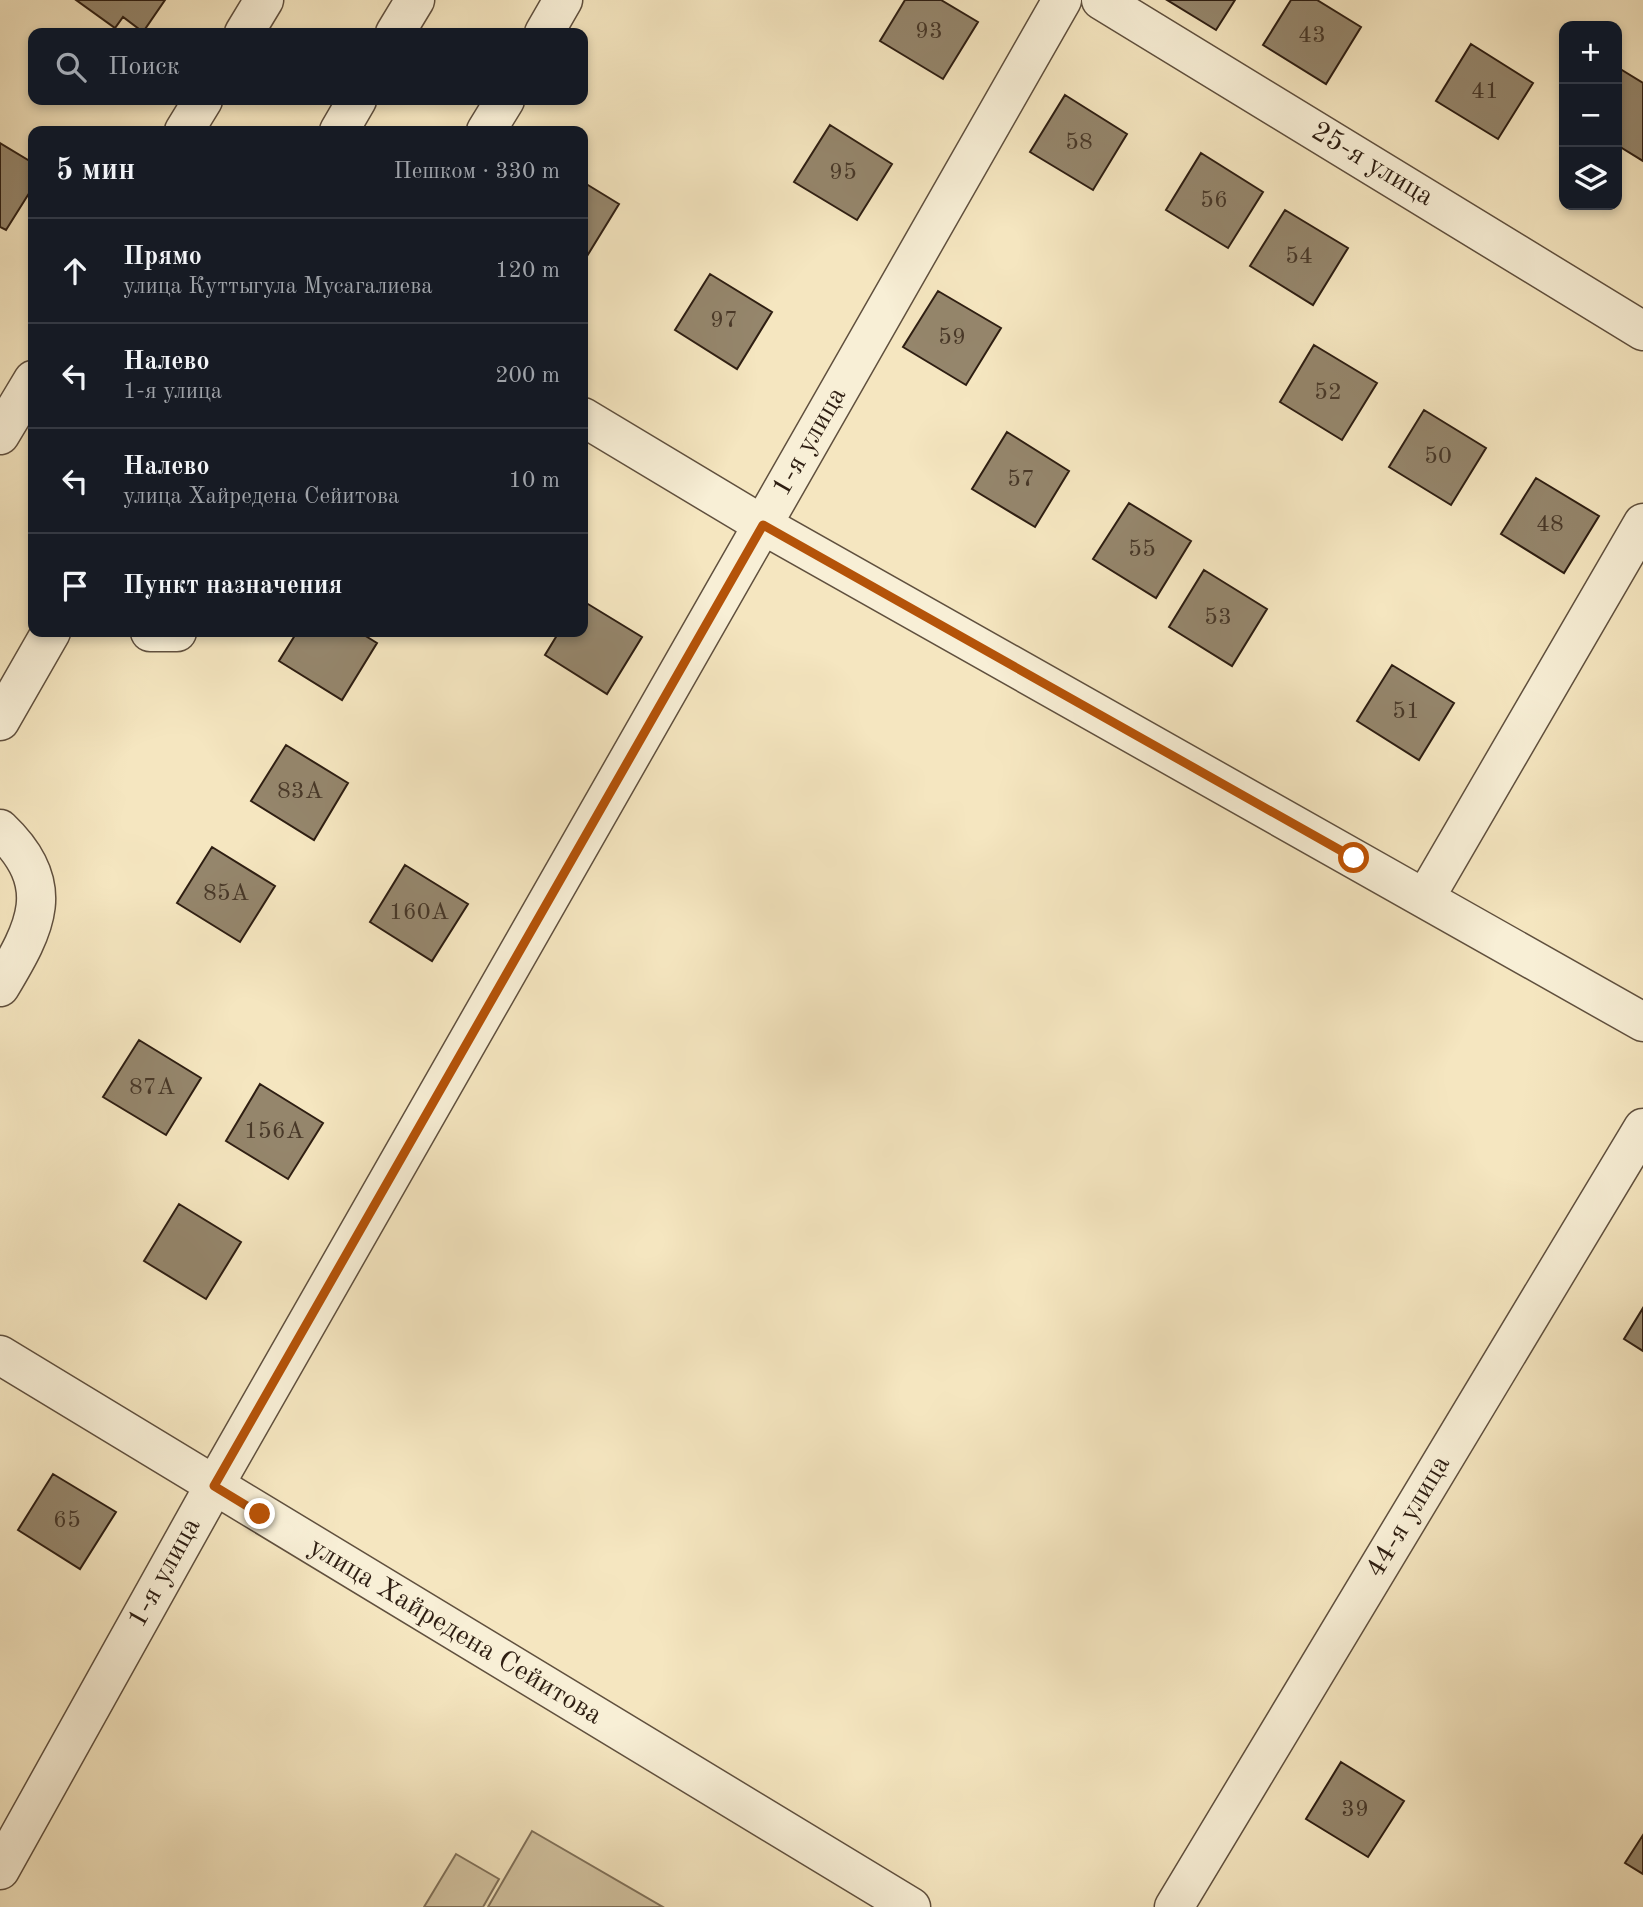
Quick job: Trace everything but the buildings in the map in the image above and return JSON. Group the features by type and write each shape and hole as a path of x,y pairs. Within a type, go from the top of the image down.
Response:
{"street":[{"path":"247,28 264,0"},
{"path":"399,28 415,0"},
{"path":"547,28 563,0"},
{"name":"1-я улица","path":"0,1870 214,1486 1062,0"},
{"name":"25-я улица","path":"1101,0 1643,331"},
{"path":"187,126 201,105"},
{"path":"342,126 354,105"},
{"path":"489,126 502,105"},
{"path":"0,435 28,388"},
{"path":"588,420 763,525 1643,1022"},
{"path":"1425,898 1643,523"},
{"path":"0,721 48,637"},
{"path":"0,829 34,874 37,906 28,940 0,987"},
{"name":"44-я улица","path":"1174,1907 1643,1128"},
{"name":"улица Хайредена Сейитова","path":"0,1356 911,1907"}],"shaded area":[{"path":"532,1831 663,1907 488,1907"},
{"path":"456,1854 499,1879 483,1907 424,1907"}],"route":[{"path":"260,1514 214,1486 763,525 1354,858"}]}
